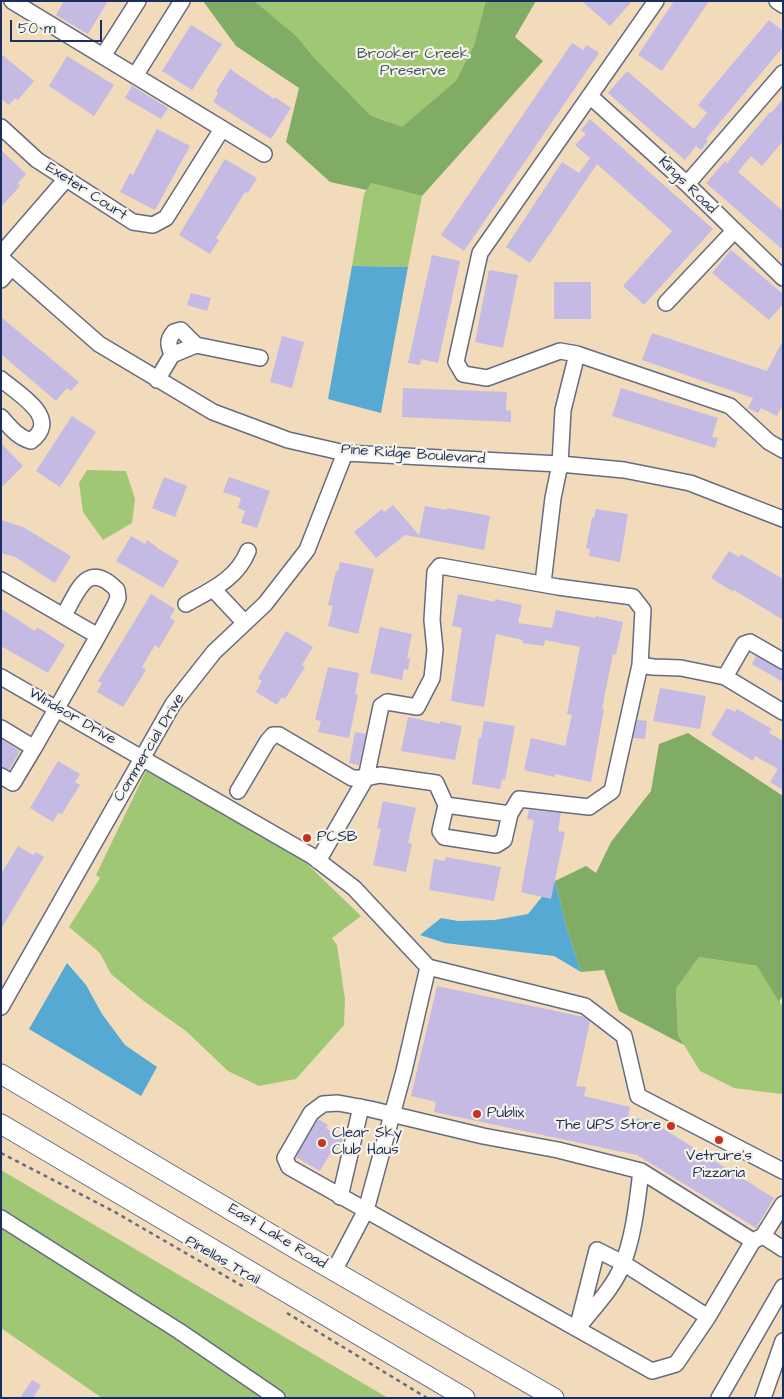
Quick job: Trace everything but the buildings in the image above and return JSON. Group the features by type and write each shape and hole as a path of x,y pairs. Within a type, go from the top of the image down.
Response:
{"main road":[{"name":"East Lake Road","path":"1,1074 334,1271 554,1398"},
{"path":"1,1124 465,1398"}],"street":[{"path":"12,1 264,154"},
{"path":"103,56 138,1"},
{"path":"135,76 182,1"},
{"path":"777,1 783,5"},
{"path":"652,3 591,96 480,253 456,362 463,374 487,378 560,351 577,354 730,406 769,442 783,450"},
{"path":"687,184 783,73"},
{"name":"Kings Road","path":"591,96 687,184 783,278"},
{"name":"Exeter Court","path":"1,127 38,160 66,179 133,222 153,225 166,218 222,128"},
{"path":"1,254 66,179"},
{"path":"666,303 734,231"},
{"path":"1,280 6,263"},
{"name":"Pine Ridge Boulevard","path":"6,263 99,344 213,412 288,440 345,453 560,464 624,470 690,483 783,519"},
{"path":"172,354 168,346 168,339 174,332 181,330 196,345"},
{"path":"157,380 172,354 196,345 260,358"},
{"path":"543,583 553,498 560,464 563,410 577,354"},
{"path":"1,379 38,411 42,419 42,428 31,441 24,439 16,433 1,417"},
{"name":"Commercial Drive","path":"1,1007 173,704 214,652 265,604 308,550 345,453"},
{"path":"186,604 230,578 239,568 248,551"},
{"path":"238,791 273,735 279,735 352,778 366,778 380,775 436,783 446,805 440,830 444,837 496,845 504,840 510,814 519,799 589,807 612,791 640,664 643,610 633,597 440,566 435,572 432,620 435,650 432,678 416,707 387,702 381,706 366,778 318,861"},
{"path":"1,776 13,783 98,636 118,598 117,590 101,578 93,576 86,580 64,615"},
{"path":"1,580 98,636"},
{"path":"214,589 245,623"},
{"path":"725,677 744,644 750,642 783,661"},
{"path":"640,664 653,667 681,668 725,677 783,712"},
{"name":"Windsor Drive","path":"1,677 318,861 354,888 428,967"},
{"path":"1,728 34,748"},
{"path":"446,805 510,814"},
{"path":"334,1271 366,1210 428,967 585,1006 624,1036 638,1096 783,1171"},
{"path":"783,1204 758,1239 676,1364 652,1371 289,1168 285,1158 311,1113 323,1104 338,1103 361,1107 483,1136 568,1152 641,1171 758,1239 783,1249"},
{"path":"340,1196 361,1107"},
{"path":"577,1329 610,1287 623,1263 633,1230 641,1171"},
{"path":"1,1218 179,1331 278,1398"},
{"path":"577,1329 597,1250 623,1263 708,1317"},
{"path":"719,1398 783,1287"},
{"path":"763,1398 783,1341"}],"path":[{"name":"Pinellas Trail","path":"1,1153 114,1211 250,1290"},
{"path":"284,1310 427,1398"}],"green space":[{"path":"203,1 254,1 296,36 315,59 370,115 402,127 456,81 474,46 486,1 536,1 515,37 543,61 422,196 371,183 367,190 330,182 286,142 299,88 236,46"},
{"name":"Brooker Creek Preserve","path":"235,1 529,1 431,150 387,121 370,115 356,101"},
{"path":"371,183 422,196 408,267 352,266 364,194"},
{"path":"87,470 126,471 135,499 132,523 103,540 83,512 79,483"},
{"path":"688,733 783,796 783,995 779,1002 757,966 699,957 676,989 678,1035 684,1045 619,1011 604,970 581,972 566,926 555,881 586,866 596,873 611,842 651,791 659,744"},
{"path":"146,771 303,860 361,916 332,938 337,945 345,999 344,1025 296,1079 259,1086 228,1071 186,1031 145,1002 111,974 100,953 69,927 100,878 96,875"},
{"path":"699,957 757,966 783,1007 783,1092 781,1094 734,1088 700,1071 678,1035 676,989"},
{"path":"1,1170 388,1398 102,1398 1,1328"}],"water":[{"path":"352,266 408,267 381,413 328,399"},
{"path":"555,881 566,926 581,972 554,956 445,943 420,935 441,918 458,921 495,920 528,914"},
{"path":"67,963 86,985 102,1014 125,1045 157,1067 141,1096 29,1029"}],"place":[{"name":"PCSB","path":"307,838"},
{"name":"Publix","path":"477,1114"},
{"name":"The UPS Store","path":"671,1126"},
{"name":"Vetrure's Pizzaria","path":"719,1140"},
{"name":"Clear Sky Club Haus","path":"322,1143"}]}
